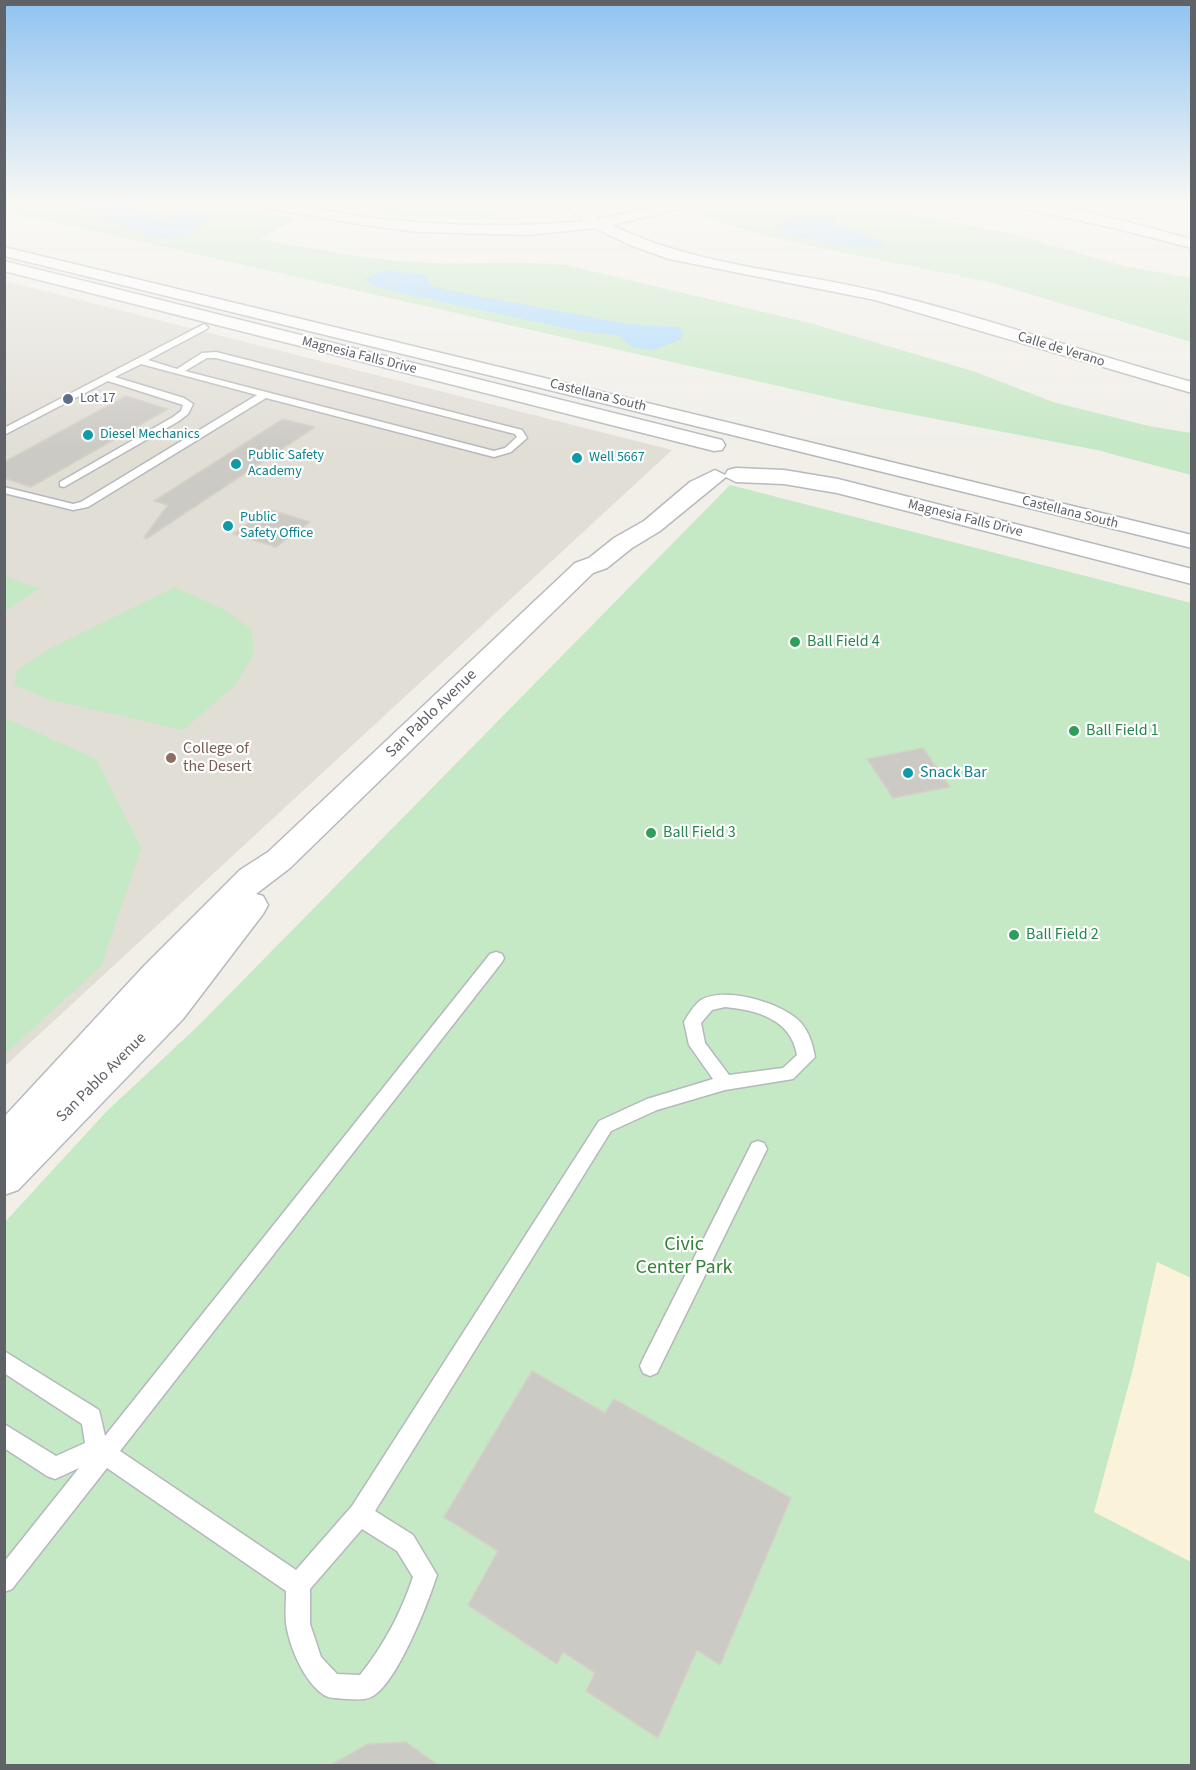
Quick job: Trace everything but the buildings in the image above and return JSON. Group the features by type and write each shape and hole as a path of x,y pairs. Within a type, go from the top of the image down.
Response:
{"street":[{"name":"Magnesia Falls Drive","path":"34,285 650,441 670,448 684,462 838,486 1191,577"},
{"name":"Magnesia Falls Drive","path":"78,285 736,449 733,470"},
{"name":"Castellana South","path":"141,285 1191,542"},
{"name":"Calle de Verano","path":"821,285 874,295 1191,388"},
{"name":"San Pablo Avenue","path":"584,568 587,559 684,462 693,449 714,445"},
{"name":"Magnesia Falls Drive","path":"733,470 864,481 1191,562"},
{"name":"San Pablo Avenue","path":"4,1145 165,967 252,878 279,861 584,568 598,563 623,543 652,525 698,487 733,470"},
{"name":"San Pablo Avenue","path":"4,1177 170,1009 267,885 279,861"}],"lane":[{"path":"4,432 204,327"},
{"path":"140,361 177,372 494,454 508,450 522,438 519,432 216,355 205,355 177,372"},
{"path":"64,484 176,419 187,407 188,404 181,400 108,378"},
{"path":"4,490 73,507 84,505 265,394"},
{"path":"4,1581 101,1452 496,958"},
{"path":"360,1514 405,1543 425,1575 409,1622 390,1657 366,1687 332,1686 311,1664 298,1624 298,1585 360,1514 605,1126 653,1104 725,1083 787,1074 806,1058 804,1040 789,1021 730,999 708,1004 692,1022 697,1045 725,1083"},
{"path":"650,1366 758,1149"},
{"path":"4,1360 90,1418 101,1452 298,1585"},
{"path":"4,1435 55,1468 101,1452"}],"shaded area":[{"name":"College of the Desert","path":"5,285 19,285 672,450 5,1066"}],"green space":[{"path":"330,285 648,285 810,323 976,372 1053,402 1149,426 1191,433 1191,475 1097,450 858,404"},
{"path":"998,285 1191,285 1191,342"},
{"name":"Civic Center Park","path":"730,485 1191,603 1191,1765 5,1766 5,1222 106,1112 198,1026"},
{"path":"5,576 39,589 5,611"},
{"path":"175,587 225,610 252,630 253,655 234,686 183,730 51,700 14,685 17,670 51,648"},
{"path":"5,718 96,759 141,848 101,966 5,1054"}],"sand":[{"path":"1157,1262 1191,1278 1191,1562 1094,1512 1133,1369"}],"water":[{"path":"372,285 432,285 452,291 628,324 679,327 683,333 680,340 652,350 632,347 619,336 574,330"}],"place":[{"name":"Lot 17","path":"68,399"},
{"name":"Diesel Mechanics","path":"88,435"},
{"name":"Well 5667","path":"577,458"},
{"name":"Public Safety Academy","path":"236,464"},
{"name":"Public Safety Office","path":"228,526"},
{"name":"Ball Field 4","path":"795,642"},
{"name":"Ball Field 1","path":"1074,731"},
{"name":"College of the Desert","path":"171,758"},
{"name":"Snack Bar","path":"908,773"},
{"name":"Ball Field 3","path":"651,833"},
{"name":"Ball Field 2","path":"1014,935"}]}
